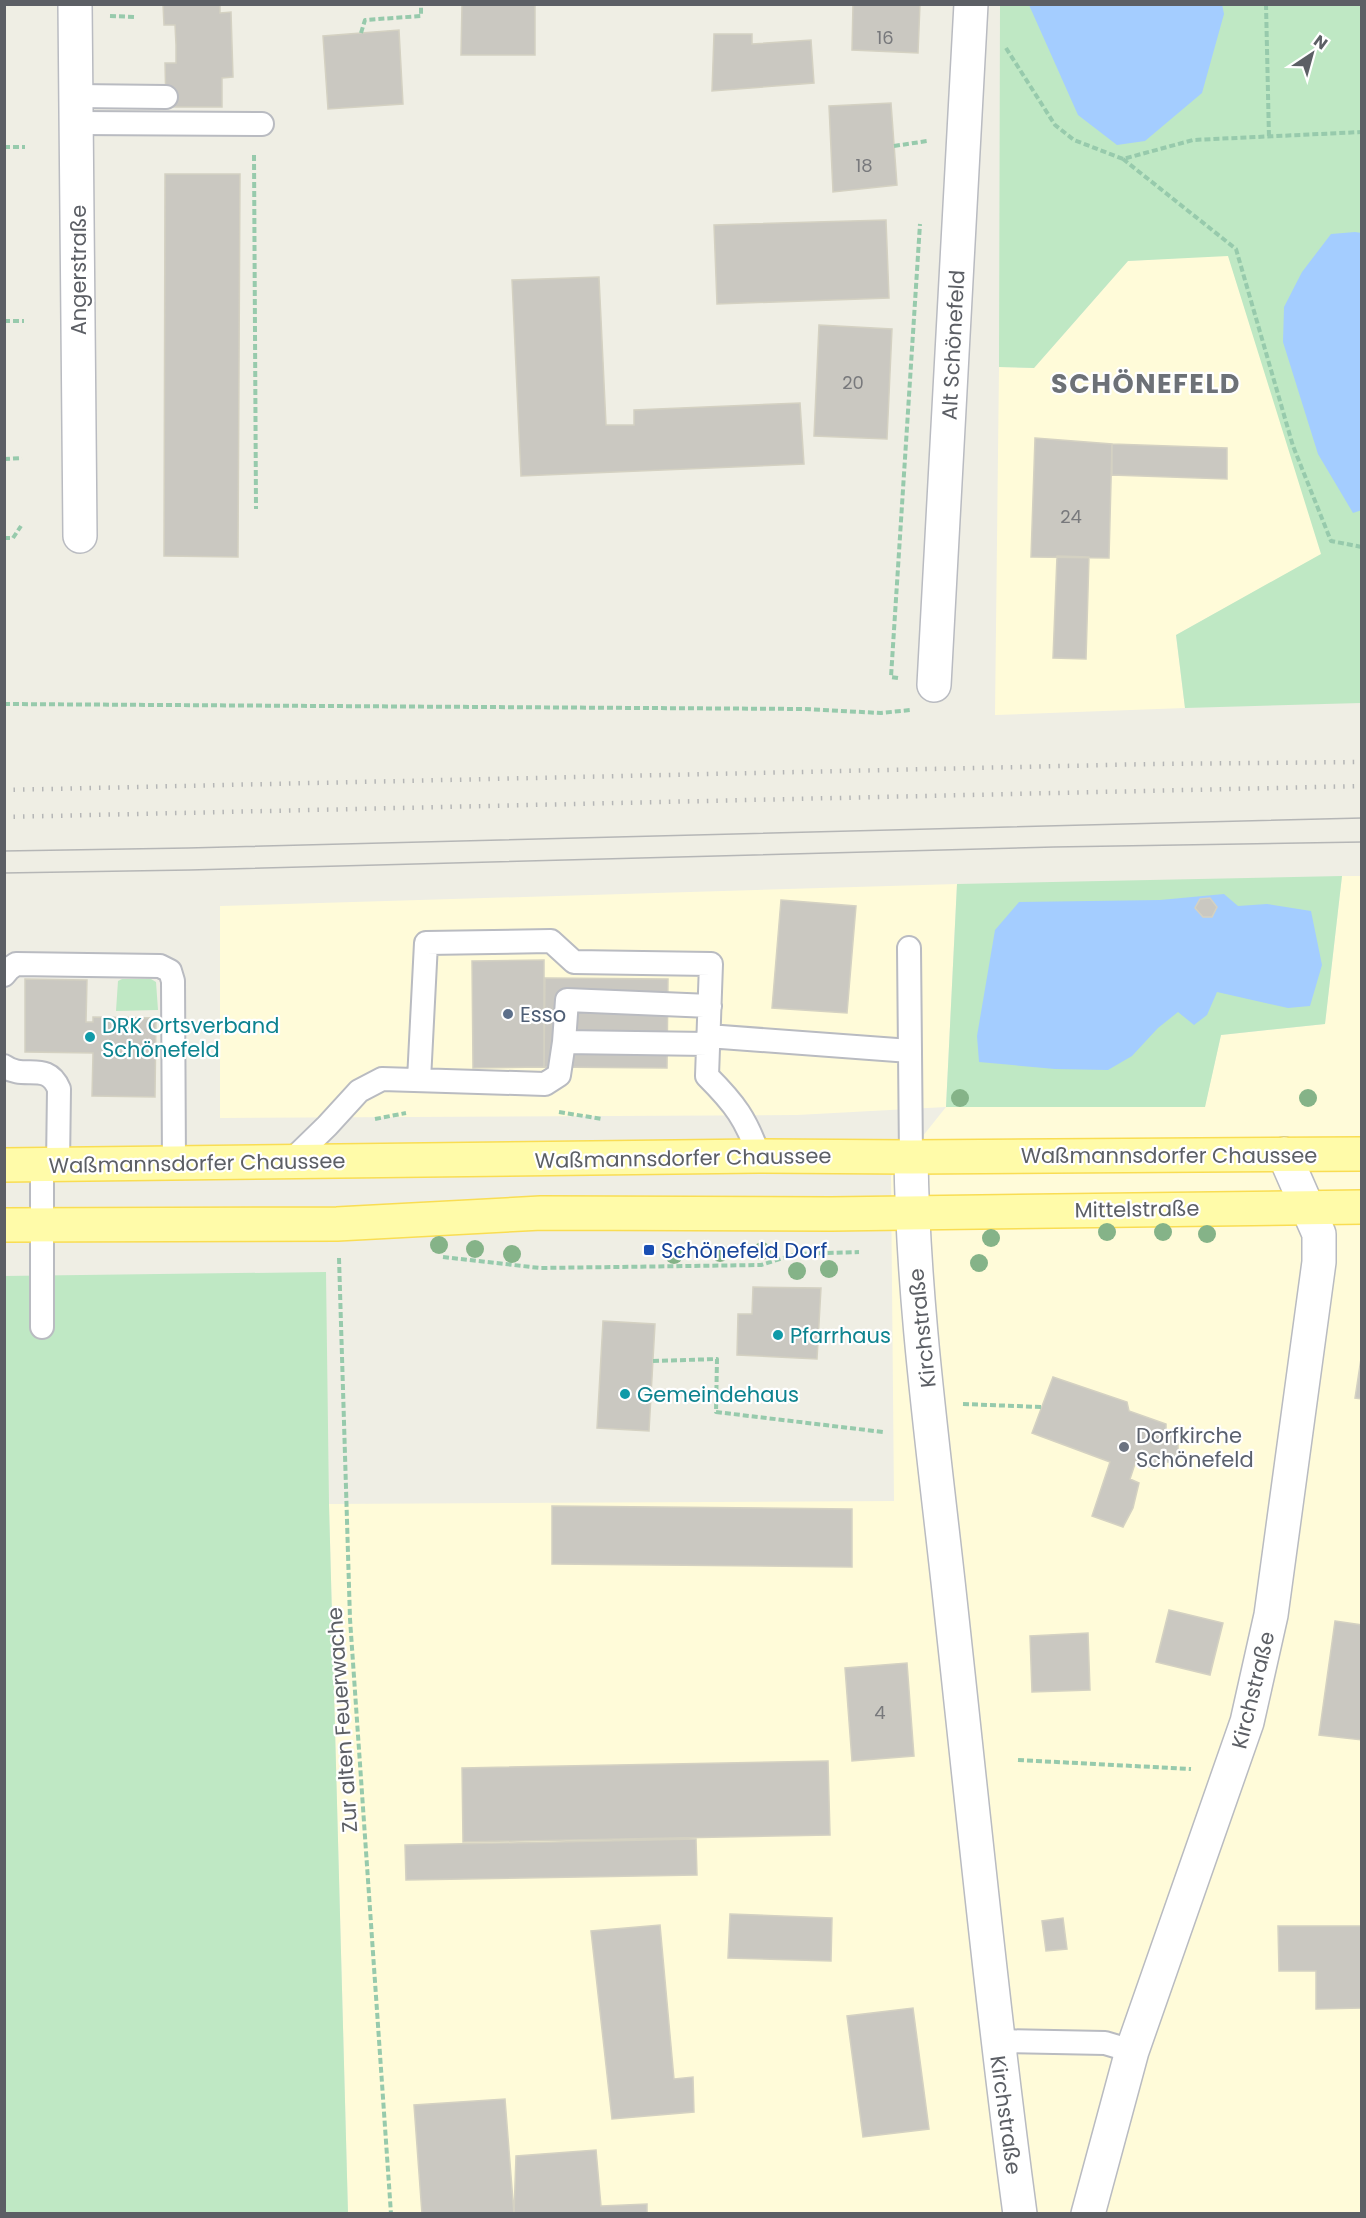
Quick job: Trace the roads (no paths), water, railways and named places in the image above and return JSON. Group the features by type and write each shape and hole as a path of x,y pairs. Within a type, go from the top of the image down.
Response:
{"main road":[{"name":"Waßmannsdorfer Chaussee","path":"4,1166 759,1156 1362,1154"},
{"name":"Mittelstraße","path":"912,1211 1362,1207"},
{"path":"4,1225 337,1224 541,1214 831,1214 912,1211"}],"street":[{"name":"Angerstraße","path":"75,4 80,536"},
{"name":"Alt Schönefeld","path":"934,685 970,15"},
{"name":"Kirchstraße","path":"1088,2214 1132,2050 1241,1742 1271,1616 1319,1262 1319,1234 1284,1154"},
{"name":"Kirchstraße","path":"911,1157 914,1247 930,1408 996,2041 1020,2214"}],"lane":[{"path":"77,110 166,97"},
{"path":"77,110 258,124"},
{"path":"419,1080 426,943 551,941 574,962 711,964 707,1076 728,1097 748,1126 759,1156"},
{"path":"909,948 911,1157"},
{"path":"4,975 16,964 160,966 170,971 173,981 174,1162"},
{"path":"290,1162 359,1091 382,1079 545,1084 559,1075 567,1000 710,1006"},
{"path":"564,1042 708,1040 910,1051"},
{"path":"4,1066 17,1072 44,1073 55,1079 59,1089 42,1225 42,1327"},
{"path":"996,2041 1106,2043 1132,2050"}],"water":[{"path":"1222,4 1224,14 1202,93 1145,141 1117,145 1078,115 1029,5"},
{"path":"1362,233 1362,510 1353,513 1318,454 1283,342 1284,307 1302,272 1331,234"},
{"path":"1224,894 1238,906 1267,904 1311,911 1322,965 1310,1006 1288,1008 1217,992 1207,1015 1194,1025 1178,1012 1158,1028 1132,1056 1108,1070 1055,1069 979,1062 977,1036 995,930 1019,902 1160,900"}],"tram line":[{"path":"4,851 1362,818"},
{"path":"4,873 1054,847 1362,842"}],"railway":[{"path":"4,790 1151,764 1362,762"},
{"path":"4,817 1362,786"}],"place":[{"name":"Esso","path":"508,1014"},
{"name":"DRK Ortsverband Schönefeld","path":"90,1037"},
{"name":"Schönefeld Dorf","path":"649,1250"},
{"name":"Pfarrhaus","path":"778,1335"},
{"name":"Gemeindehaus","path":"625,1394"},
{"name":"Dorfkirche Schönefeld","path":"1124,1447"}],"district":[{"name":"SCHÖNEFELD","path":"1146,383"}]}
